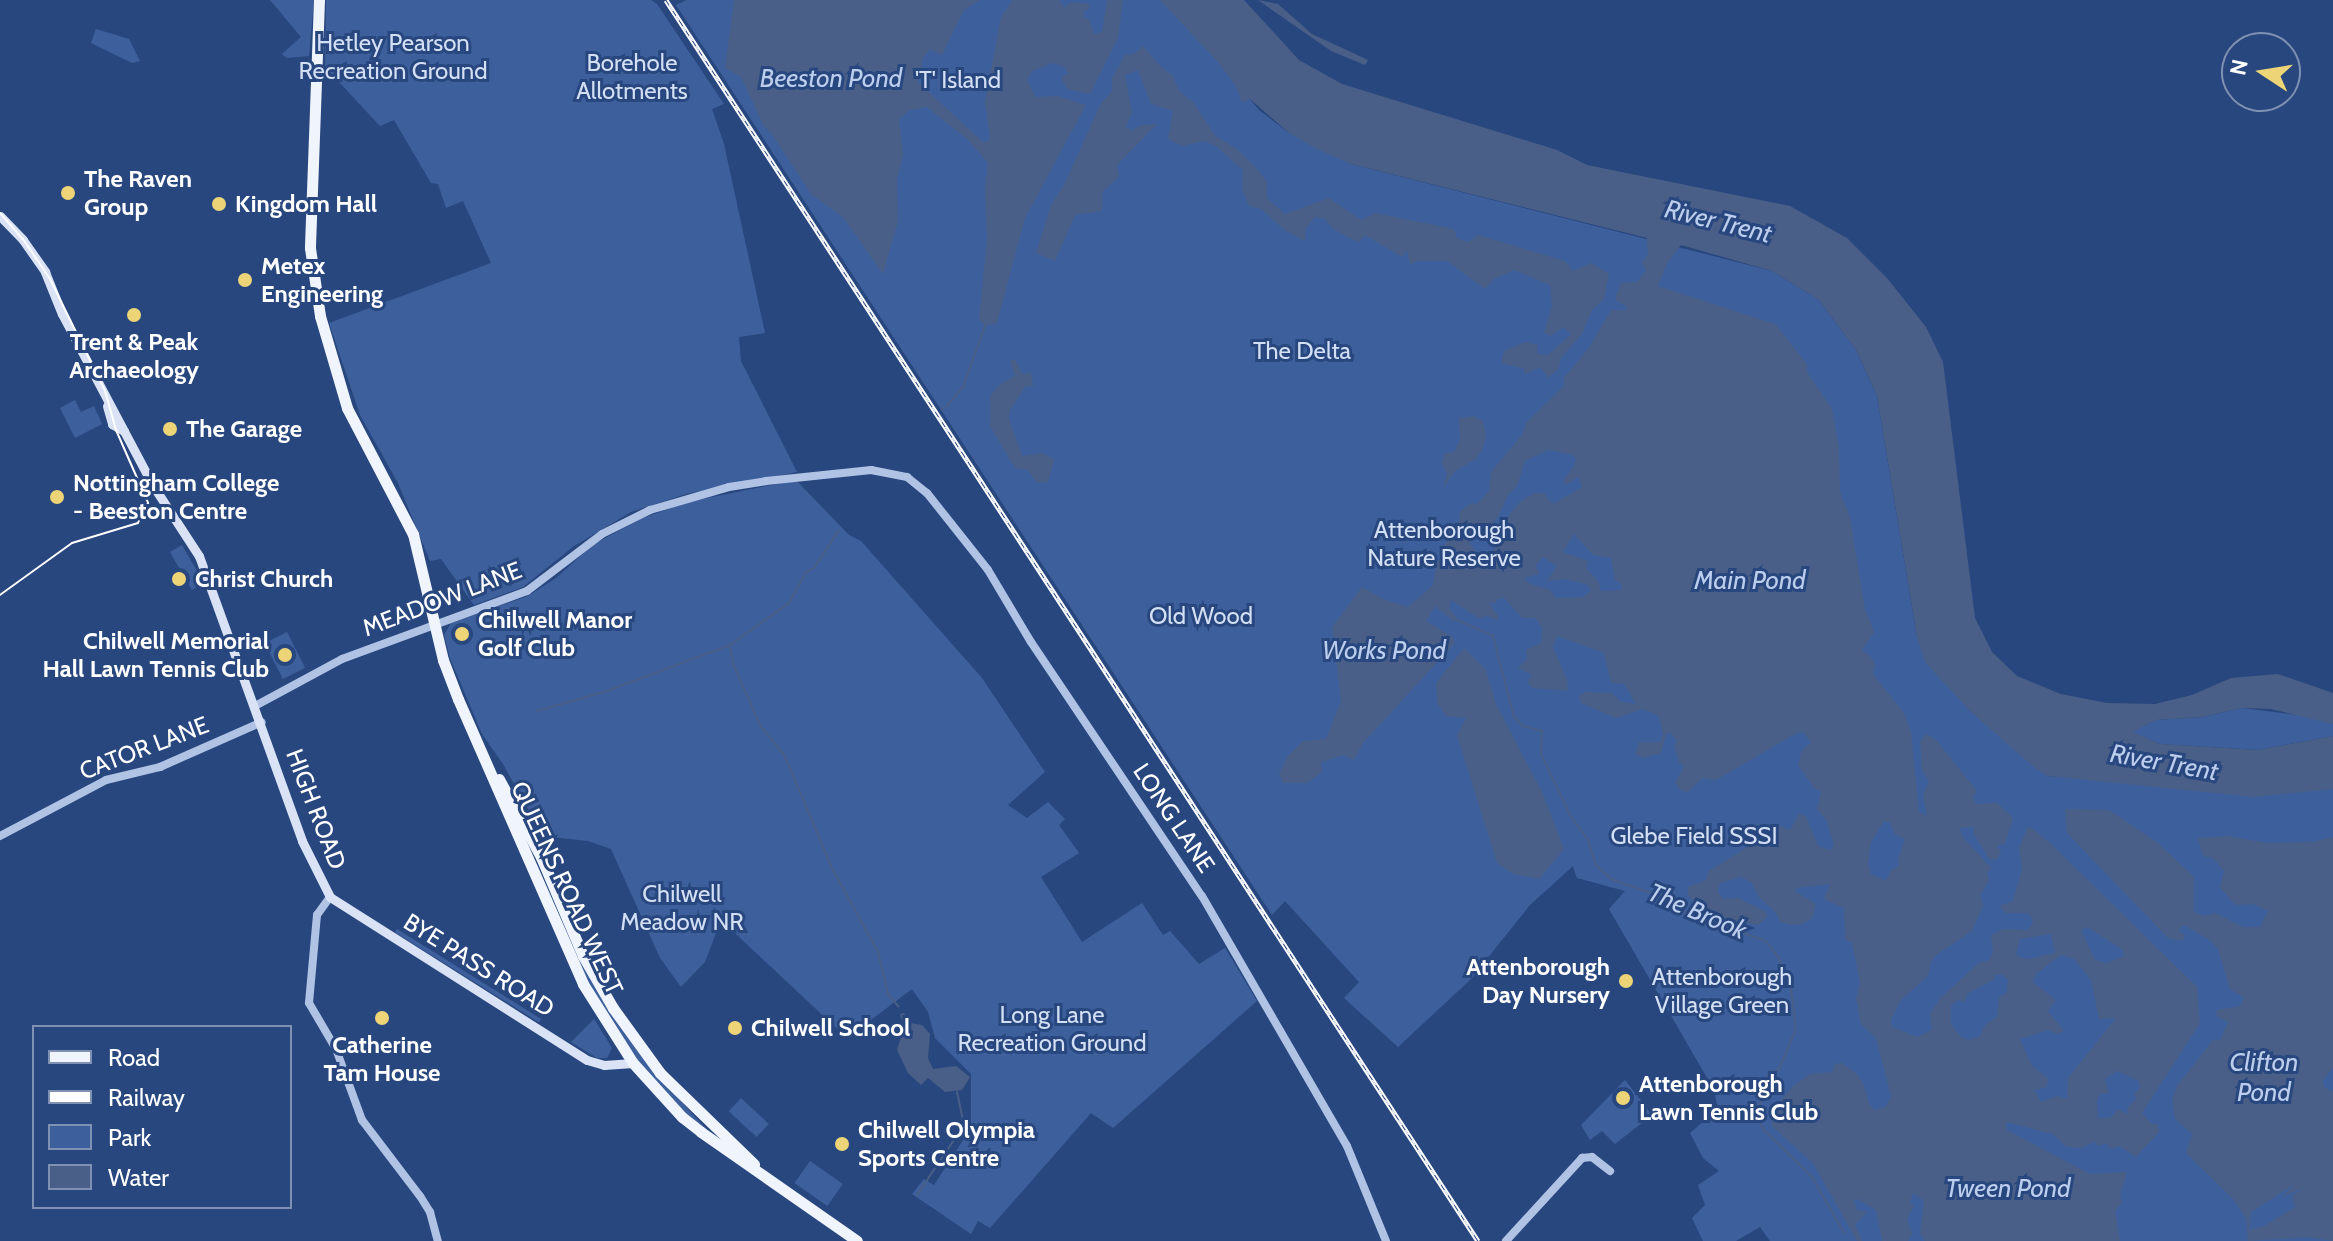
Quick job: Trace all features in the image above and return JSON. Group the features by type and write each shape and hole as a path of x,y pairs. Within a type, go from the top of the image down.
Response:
{"main road":[{"name":"QUEENS ROAD WEST","path":"319,0 310,248 320,316 347,408 413,534 448,677 583,984 619,1043"},
{"name":"HIGH ROAD","path":"0,216 16,234 47,281 103,389 112,424 124,431 204,567 262,722 302,841 330,897"},
{"name":"QUEENS ROAD WEST","path":"481,748 541,857 583,956 635,1041 702,1116 772,1181"},
{"name":"BYE PASS ROAD","path":"330,897 587,1060 606,1065 633,1063"},
{"path":"619,1043 682,1117 857,1241"},
{"path":"606,1065 616,1054 619,1043"}],"street":[{"name":"MEADOW LANE","path":"255,706 328,666 527,591 602,534 650,510 729,487 871,470"},
{"name":"LONG LANE","path":"871,470 900,474 919,485 988,570 1031,642 1202,896 1347,1146 1386,1241"},
{"name":"CATOR LANE","path":"0,836 106,780 160,767 262,722"},
{"name":"HIGH ROAD","path":"330,897 317,915 309,1003 336,1049 362,1120 420,1196 432,1217 438,1241"},
{"path":"1506,1241 1582,1158 1592,1157 1610,1171"}],"green space":[{"path":"270,0 314,0 309,56 287,58 282,54 301,37"},
{"path":"326,0 651,0 657,4 724,104 712,109 724,144 765,333 739,337 741,361 797,472 686,494 631,512 574,546 523,587 474,605 441,559 430,561 398,483 360,415 329,323 491,263 463,201 446,208 438,184 431,183 394,120 380,126 325,67"},
{"name":"Attenborough Nature Reserve","path":"686,0 1167,0 1259,110 1289,133 1351,164 1772,271 1819,300 1856,350 1877,396 1917,637 1969,710 2048,776 2188,788 2333,789 2333,1241 1770,1241 1760,1227 1736,1241 1703,1241 1692,1218 1705,1205 1698,1185 1719,1171 1703,1158 1690,1133 1718,1109 1715,1095 1720,1092 1718,1086 1713,1088 1609,909 1625,891 1577,878 1573,866 1530,905 1470,980 1398,1047 1344,998 1359,982 1285,901 1272,915 676,5"},
{"path":"96,29 129,39 140,61 132,63 91,43"},
{"path":"75,400 81,412 94,406 102,424 75,438 60,408"},
{"path":"796,480 849,535 861,541 982,678 1045,772 1008,805 1027,818 1048,802 1065,819 1059,825 1079,853 1041,877 1082,942 1142,903 1163,935 1170,931 1199,964 1225,948 1257,1001 1113,1128 1091,1113 990,1228 978,1221 971,1234 912,1194 924,1179 934,1185 971,1128 971,1074 935,1038 928,1012 912,989 847,1038 721,920 705,962 681,987 660,958 611,849 588,841 543,836 503,764 482,734 450,658 444,635 451,623 528,596 556,578 594,544 643,518 688,502"},
{"path":"182,545 204,583 192,590 170,552"},
{"path":"287,632 305,668 283,679 265,643"},
{"path":"2242,708 2322,718 2333,724 2333,736 2257,750 2160,744 2132,732 2156,720 2202,717"},
{"path":"541,870 575,947 676,1096 706,1129 687,1117 633,1057 588,985"},
{"path":"397,929 541,1019 539,1022 395,932"},
{"path":"594,1019 612,1048 607,1058 597,1058 571,1042"},
{"name":"Attenborough Lawn Tennis Club","path":"1625,1080 1652,1115 1615,1144 1602,1131 1590,1140 1581,1125"},
{"path":"741,1098 769,1124 757,1137 729,1111"},
{"path":"810,1161 843,1184 827,1206 795,1183"}],"water":[{"name":"Beeston Pond","path":"734,0 980,0 964,10 942,55 930,49 923,58 918,82 984,143 990,139 985,102 1001,17 1013,0 1059,0 1064,8 1071,2 1088,4 1090,8 1084,11 1084,17 1089,20 1094,34 1102,32 1107,0 1123,0 1118,38 1090,94 1067,89 1061,78 1068,73 1064,67 1053,63 1032,71 1027,80 1035,97 1058,96 1086,105 1025,218 997,323 985,326 979,319 987,240 985,189 988,163 967,139 927,107 910,110 899,119 903,154 897,180 898,221 883,274 843,217 811,194 764,126 741,77 725,68"},
{"path":"1160,0 1244,0 1299,60 1342,84 1557,150 1587,165 1790,206 1847,238 1887,278 1926,327 1943,362 1975,618 1992,652 2017,676 2061,694 2107,703 2155,704 2192,695 2231,678 2278,674 2333,693 2333,724 2271,709 2242,708 2202,717 2156,720 2133,732 2160,744 2257,750 2333,736 2333,789 2254,797 2048,776 2036,769 1969,710 1925,662 1917,637 1877,396 1856,350 1819,300 1772,271 1681,245 1667,263 1658,286 1775,324 1807,364 1807,372 1832,409 1839,448 1840,492 1850,517 1865,609 1874,632 1862,650 1871,657 1875,664 1873,674 1904,713 1911,732 1919,812 1927,816 1923,796 1929,781 1922,770 1920,742 1926,734 1936,740 1977,791 1973,797 1976,804 1997,803 2013,818 2005,844 1997,846 2001,852 1997,860 1989,859 1974,834 1974,827 1959,828 1991,868 1987,873 1989,881 1980,895 1983,906 1972,931 1937,954 1931,962 1928,976 1901,1000 1891,1020 1892,1027 1917,1037 1932,1030 1930,1014 1940,998 1979,963 1989,960 1993,952 1991,935 2003,929 2027,930 2031,926 2033,921 2028,913 2006,913 2000,906 2013,901 2022,869 2019,848 2027,828 2032,828 2051,844 2197,987 2200,1023 2142,1113 2152,1124 2158,1124 2159,1132 2136,1157 2119,1146 2110,1149 2106,1143 2098,1146 2094,1142 2081,1148 2066,1147 2053,1134 2006,1122 2007,1130 2090,1174 2127,1172 2120,1195 2122,1203 2115,1211 2120,1241 1925,1241 1920,1233 1924,1201 1913,1193 1910,1203 1914,1206 1907,1219 1912,1234 1908,1241 1882,1241 1876,1210 1858,1199 1854,1201 1857,1210 1867,1212 1855,1225 1862,1241 1857,1241 1813,1163 1772,1126 1772,1111 1792,1087 1810,1074 1832,1072 1835,1064 1842,1063 1857,1074 1864,1085 1869,1104 1875,1110 1886,1107 1891,1096 1876,1038 1861,1024 1856,999 1860,983 1852,943 1845,939 1844,908 1824,899 1830,884 1796,888 1796,892 1815,903 1815,908 1812,918 1803,924 1791,925 1780,922 1751,882 1741,877 1720,883 1718,892 1723,899 1738,898 1766,912 1767,917 1758,925 1708,916 1688,895 1688,887 1706,880 1709,871 1781,826 1790,830 1799,814 1806,816 1818,846 1830,850 1834,846 1827,821 1817,809 1821,792 1814,788 1798,765 1801,752 1811,742 1803,732 1716,780 1702,778 1688,792 1681,791 1675,782 1684,767 1679,762 1674,746 1677,741 1671,733 1666,734 1661,753 1643,758 1635,754 1639,742 1660,742 1663,735 1659,716 1643,709 1616,718 1581,703 1579,696 1585,692 1612,693 1621,702 1636,704 1624,684 1611,683 1604,653 1557,636 1553,647 1567,680 1568,691 1532,688 1528,683 1531,674 1518,668 1527,659 1526,650 1541,643 1542,628 1535,618 1522,618 1504,598 1497,599 1495,604 1488,602 1499,617 1497,620 1487,616 1478,618 1451,600 1449,608 1457,618 1453,621 1435,606 1426,621 1454,638 1454,644 1363,743 1354,760 1343,755 1321,762 1322,772 1307,783 1283,783 1279,773 1288,756 1303,741 1326,739 1341,701 1332,627 1362,587 1385,600 1408,607 1433,585 1437,562 1441,559 1448,535 1459,522 1460,512 1471,503 1477,504 1489,491 1491,472 1522,435 1526,423 1564,386 1564,378 1590,346 1611,310 1626,310 1625,305 1616,301 1616,296 1621,283 1637,282 1646,271 1642,262 1648,255 1647,238 1351,164 1289,133 1250,99 1242,102 1236,86","holes":["1548,450 1573,455 1576,459 1574,466 1563,481 1566,485 1578,477 1582,487 1555,503 1550,502 1544,493 1534,493 1520,502 1509,515 1499,543 1492,552 1479,557 1470,543 1476,531 1492,524 1508,495 1517,486 1525,461","1574,534 1593,555 1611,558 1615,580 1622,585 1621,590 1601,591 1598,581 1586,568 1588,561 1563,552","1543,557 1557,566 1547,581 1564,579 1586,584 1591,590 1583,597 1556,598 1550,590 1528,583 1524,578 1539,574 1536,565","1884,821 1890,823 1895,834 1905,839 1898,859 1899,866 1891,870 1886,881 1871,874 1868,864 1871,842","2087,927 2123,950 2124,956 2107,963 2095,960 2081,930","2051,934 2055,953 2027,959 2016,955 2020,939","2061,955 2074,959 2091,980 2099,1019 2116,1018 2068,1078 2067,1099 2057,1096 2041,1102 2034,1090 2047,1087 2048,1079 2031,1064 2020,1039 2048,1030 2057,1034 2064,1031 2048,1011 2056,1000 2033,982 2036,974","1994,975 2003,975 2008,980 2007,992 1999,998 1997,1017 1985,1025 1980,1036 1969,1040 1961,1037 1951,1024 1951,1006 1958,1000 1965,1002 1967,994 1995,979","2117,1071 2139,1081 2140,1087 2134,1095 2137,1098 2128,1107 2127,1114 2118,1109 2110,1118 2098,1118 2097,1100 2100,1094 2109,1094 2105,1079"]},
{"path":"1258,0 1278,4 1312,34 1368,60 1365,65 1331,51"},
{"path":"1143,46 1173,76 1179,91 1194,103 1215,136 1237,149 1259,171 1267,182 1267,198 1285,214 1329,198 1361,220 1375,213 1454,229 1457,238 1468,242 1478,235 1565,261 1573,271 1591,263 1609,274 1604,299 1592,310 1582,334 1561,358 1559,368 1548,378 1541,367 1525,374 1523,368 1501,363 1504,351 1525,342 1538,345 1537,354 1548,355 1571,334 1563,327 1551,336 1544,333 1552,306 1550,285 1514,270 1494,279 1485,289 1447,261 1417,261 1410,265 1407,250 1402,257 1365,235 1358,242 1333,229 1325,219 1315,217 1306,228 1305,241 1286,231 1261,209 1249,206 1242,189 1243,170 1216,146 1204,141 1182,146 1168,139 1173,111 1151,104 1138,70 1125,75 1132,113 1126,126 1131,131 1141,125 1157,124 1117,165 1119,177 1102,192 1102,211 1075,215 1055,261 1036,253 1051,205 1065,183 1100,105 1112,91 1112,78 1125,55 1134,54"},
{"path":"1015,359 1022,374 1031,372 1033,386 1025,387 1010,410 1009,419 1022,456 1042,453 1054,459 1048,483 1036,482 1028,470 1015,468 990,426 990,396 999,385 1015,376 1010,361"},
{"path":"1473,416 1483,421 1486,436 1482,450 1476,459 1455,471 1443,488 1447,474 1442,463 1445,453 1454,452 1460,440 1459,418"},
{"name":"Works Pond","path":"1464,648 1486,670 1496,704 1543,794 1564,849 1539,879 1513,874 1497,863 1457,735 1466,718 1446,716 1437,703 1436,683"},
{"name":"Clifton Pond","path":"2065,809 2109,810 2158,843 2194,877 2194,912 2204,916 2215,913 2243,927 2260,927 2268,911 2253,904 2235,905 2220,887 2224,871 2213,858 2203,856 2198,838 2228,836 2268,843 2312,842 2333,837 2333,1068 2323,1080 2324,1087 2333,1092 2333,1241 2307,1237 2248,1241 2246,1218 2233,1199 2186,1153 2192,1134 2175,1119 2172,1100 2177,1086 2213,1040 2220,1040 2228,1022 2216,1016 2217,1010 2240,1006 2244,998 2230,989 2218,949 2211,941 2184,925 2178,930 2185,936 2183,941 2168,938 2067,833","holes":["2295,1184 2282,1197 2304,1188 2292,1196 2295,1207 2264,1226 2249,1230 2251,1212"]},
{"path":"904,1013 910,1023 922,1025 930,1034 928,1058 933,1069 956,1066 970,1077 962,1090 945,1092 928,1078 921,1085 908,1073 897,1050 904,1027 900,1014"}],"waterway":[{"path":"946,407 963,387 985,326"},
{"path":"537,711 607,691 730,645 789,603 806,572 814,568 839,530"},
{"name":"The Brook","path":"1455,619 1493,636 1514,717 1522,726 1542,731 1541,754 1571,817 1587,838 1596,865 1611,879 1668,899 1682,911 1766,941 1778,957 1791,989 1796,1029 1779,1069 1767,1076 1757,1117 1764,1130 1812,1177 1844,1233"},
{"path":"730,645 733,664 761,727 784,754 832,868 878,952 888,994 898,1006"},
{"path":"917,1195 964,1125 957,1092"}],"tram line":[{"path":"0,213 23,239 50,279 105,391 116,430 148,503 138,523 72,543 0,595"}],"railway":[{"path":"666,0 1478,1241"}],"place":[{"name":"The Raven Group","path":"68,193"},
{"name":"Kingdom Hall","path":"219,204"},
{"name":"Metex Engineering","path":"245,280"},
{"name":"Trent & Peak Archaeology","path":"134,315"},
{"name":"The Garage","path":"170,429"},
{"name":"Nottingham College - Beeston Centre","path":"57,497"},
{"name":"Christ Church","path":"179,579"},
{"name":"Chilwell Manor Golf Club","path":"462,634"},
{"name":"Chilwell Memorial Hall Lawn Tennis Club","path":"285,655"},
{"name":"Attenborough Day Nursery","path":"1626,981"},
{"name":"Catherine Tam House","path":"382,1018"},
{"name":"Chilwell School","path":"735,1028"},
{"name":"Attenborough Lawn Tennis Club","path":"1623,1098"},
{"name":"Chilwell Olympia Sports Centre","path":"842,1144"}],"park label":[{"name":"Hetley Pearson Recreation Ground","path":"393,57"},
{"name":"Borehole Allotments","path":"632,77"},
{"name":"'T' Island","path":"958,80"},
{"name":"The Delta","path":"1302,351"},
{"name":"Old Wood","path":"1201,616"},
{"name":"Glebe Field SSSI","path":"1694,836"},
{"name":"Chilwell Meadow NR","path":"682,908"},
{"name":"Attenborough Village Green","path":"1722,991"},
{"name":"Long Lane Recreation Ground","path":"1052,1029"}],"water label":[{"name":"River Trent","path":"1718,222"},
{"name":"Main Pond","path":"1750,581"},
{"name":"River Trent","path":"2164,763"},
{"name":"Tween Pond","path":"2008,1189"}]}
